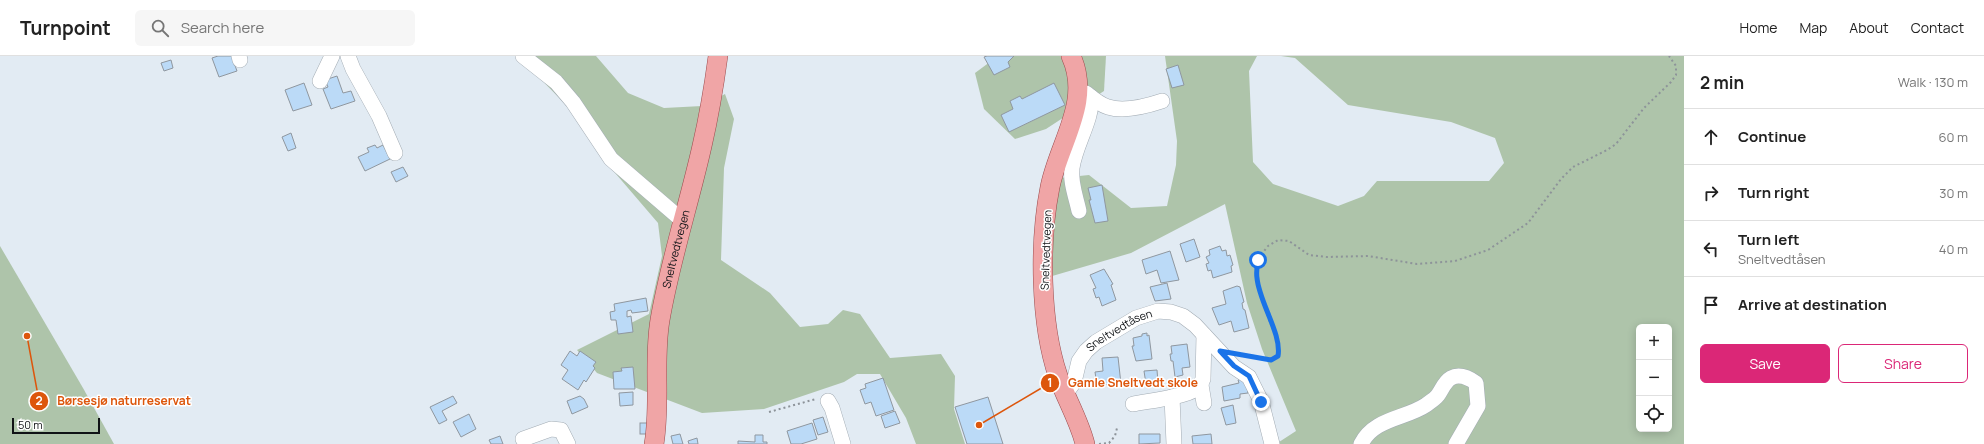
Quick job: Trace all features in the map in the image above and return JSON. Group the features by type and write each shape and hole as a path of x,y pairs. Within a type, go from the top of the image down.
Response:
{"main road":[{"name":"Sneltvedtvegen","path":"654,444 657,407 657,356 659,327 702,146 713,94 718,56"},
{"name":"Sneltvedtvegen","path":"1071,56 1078,79 1085,93 1076,109 1050,186 1044,242 1044,306 1052,357 1085,443"}],"street":[{"path":"320,81 332,56"},
{"path":"348,56 353,69 379,116 395,153"},
{"path":"523,56 556,82 573,102 611,159 683,221"},
{"path":"1085,93 1107,107 1113,108 1131,108 1162,101"},
{"path":"1079,211 1072,181 1072,169 1090,110 1085,93"},
{"name":"Sneltvedtåsen","path":"1066,393 1074,382 1079,361 1086,351 1109,332 1136,318 1158,311 1170,312 1183,316 1204,334 1234,366 1249,376 1261,402 1271,444"},
{"path":"1133,404 1172,397 1196,390 1201,385 1203,379 1204,334"},
{"path":"1362,444 1367,435 1381,423 1425,406 1437,396 1442,387 1451,378 1461,376 1470,378 1476,383 1479,399 1475,412 1456,444"},
{"path":"1201,385 1204,403"},
{"path":"1172,397 1174,444"},
{"path":"828,401 835,416 843,444"},
{"path":"523,439 554,428 561,430 568,444"}],"path":[{"path":"1220,351 1271,360 1278,356 1279,348 1277,339 1269,320 1257,279 1258,260 1268,246 1278,240 1289,241 1309,255 1327,257 1368,256 1417,264 1455,261 1488,250 1528,223 1561,179 1573,167 1616,144 1644,108 1671,82 1676,75 1676,66 1669,56"},
{"path":"769,412 814,399 822,398 828,401"},
{"path":"1085,443 1109,443 1115,436 1117,428"}],"green space":[{"path":"518,56 596,56 628,93 664,108 702,106 725,94 734,119 724,168 721,260 770,293 800,327 828,324 843,310 860,314 890,358 941,354 955,376 954,409 965,444 916,444 906,418 880,374 857,374 844,382 764,409 702,413 597,373 577,350 649,314 662,256 658,223 598,153 573,112"},
{"path":"998,56 1106,56 1104,91 1046,129 1015,139 984,109 975,73"},
{"path":"1165,56 1257,56 1249,71 1253,162 1273,184 1338,206 1364,196 1377,181 1489,181 1504,163 1495,138 1451,122 1348,105 1295,58 1281,56 1684,56 1684,444 1276,444 1296,431 1262,349 1247,303 1225,204 1131,253 1042,279 1060,178 1089,175 1131,208 1167,206 1176,165 1177,141"},
{"path":"0,246 83,388 114,444 0,444"}],"building":[{"path":"218,56 234,56 233,60 237,71 219,77 212,58"},
{"path":"1014,56 1008,62 1010,67 994,75 984,57"},
{"path":"171,60 173,68 164,71 161,63"},
{"path":"1178,65 1184,85 1172,88 1166,69"},
{"path":"337,76 343,93 351,91 355,101 331,109 323,89 328,87 325,80"},
{"path":"304,83 312,105 293,111 285,90"},
{"path":"1054,83 1065,105 1009,132 1001,115 1013,109 1010,101 1020,96 1022,99"},
{"path":"291,133 296,148 288,151 282,137"},
{"path":"375,145 377,148 383,145 390,159 365,171 358,157 369,152 367,148"},
{"path":"403,167 408,176 396,182 391,172"},
{"path":"1102,185 1108,221 1095,223 1089,200 1091,200 1088,188"},
{"path":"1194,239 1200,257 1186,262 1180,244"},
{"path":"1220,246 1222,251 1226,250 1227,256 1230,255 1233,265 1231,266 1232,272 1213,278 1211,270 1208,271 1206,264 1209,263 1206,257 1210,255 1209,250"},
{"path":"1170,251 1179,280 1161,283 1157,270 1146,274 1142,260"},
{"path":"1104,269 1113,284 1111,285 1116,300 1102,306 1099,297 1096,298 1093,289 1096,288 1090,275"},
{"path":"1167,283 1171,299 1155,301 1150,287"},
{"path":"1237,286 1240,287 1244,302 1242,303 1243,309 1245,310 1249,328 1234,332 1231,321 1219,325 1212,308 1226,304 1223,291"},
{"path":"646,298 648,311 632,313 631,310 627,311 627,317 631,316 633,332 618,334 616,320 611,320 610,312 615,311 614,304"},
{"path":"1147,333 1147,336 1149,335 1152,359 1136,361 1132,346 1134,346 1133,338"},
{"path":"1187,344 1190,367 1182,368 1183,375 1175,377 1173,361 1171,361 1170,354 1172,354 1171,346"},
{"path":"570,351 577,356 580,351 596,362 593,366 595,368 586,382 584,380 578,390 562,379 568,370 561,365"},
{"path":"1118,357 1121,384 1097,385 1095,372 1103,371 1102,358"},
{"path":"633,367 635,389 614,389 613,372 622,371 621,368"},
{"path":"1157,370 1158,382 1146,384 1144,371"},
{"path":"883,378 894,410 876,416 871,402 865,404 860,390 866,388 865,384"},
{"path":"1245,378 1248,393 1240,394 1240,398 1224,401 1222,387 1239,383 1238,380"},
{"path":"633,392 633,405 620,406 619,393"},
{"path":"453,396 457,403 442,411 447,420 439,424 430,407"},
{"path":"580,396 584,399 588,407 572,414 567,401"},
{"path":"988,397 1003,444 967,444 955,407"},
{"path":"1233,405 1236,423 1226,425 1221,408"},
{"path":"895,411 900,423 885,428 881,416"},
{"path":"469,414 476,429 461,437 453,422"},
{"path":"823,417 828,432 818,435 813,420"},
{"path":"640,423 649,423 649,434 640,434"},
{"path":"812,423 817,439 801,444 791,444 787,431"},
{"path":"680,434 683,444 673,444 671,436"},
{"path":"1139,434 1160,434 1160,443 1139,444"},
{"path":"1211,434 1212,444 1193,444 1192,436"},
{"path":"755,435 763,435 763,442 767,442 767,444 738,444 738,441 755,442"},
{"path":"500,436 503,444 491,444 489,440"},
{"path":"697,438 698,444 689,444 688,441"}],"place":[{"name":"Børsesjø naturreservat","path":"27,336"},
{"name":"Gamle Sneltvedt skole","path":"979,425"}],"route":[{"path":"1258,260 1257,279 1269,320 1277,339 1279,348 1278,356 1271,360 1220,351 1234,366 1249,376 1261,402"}]}
